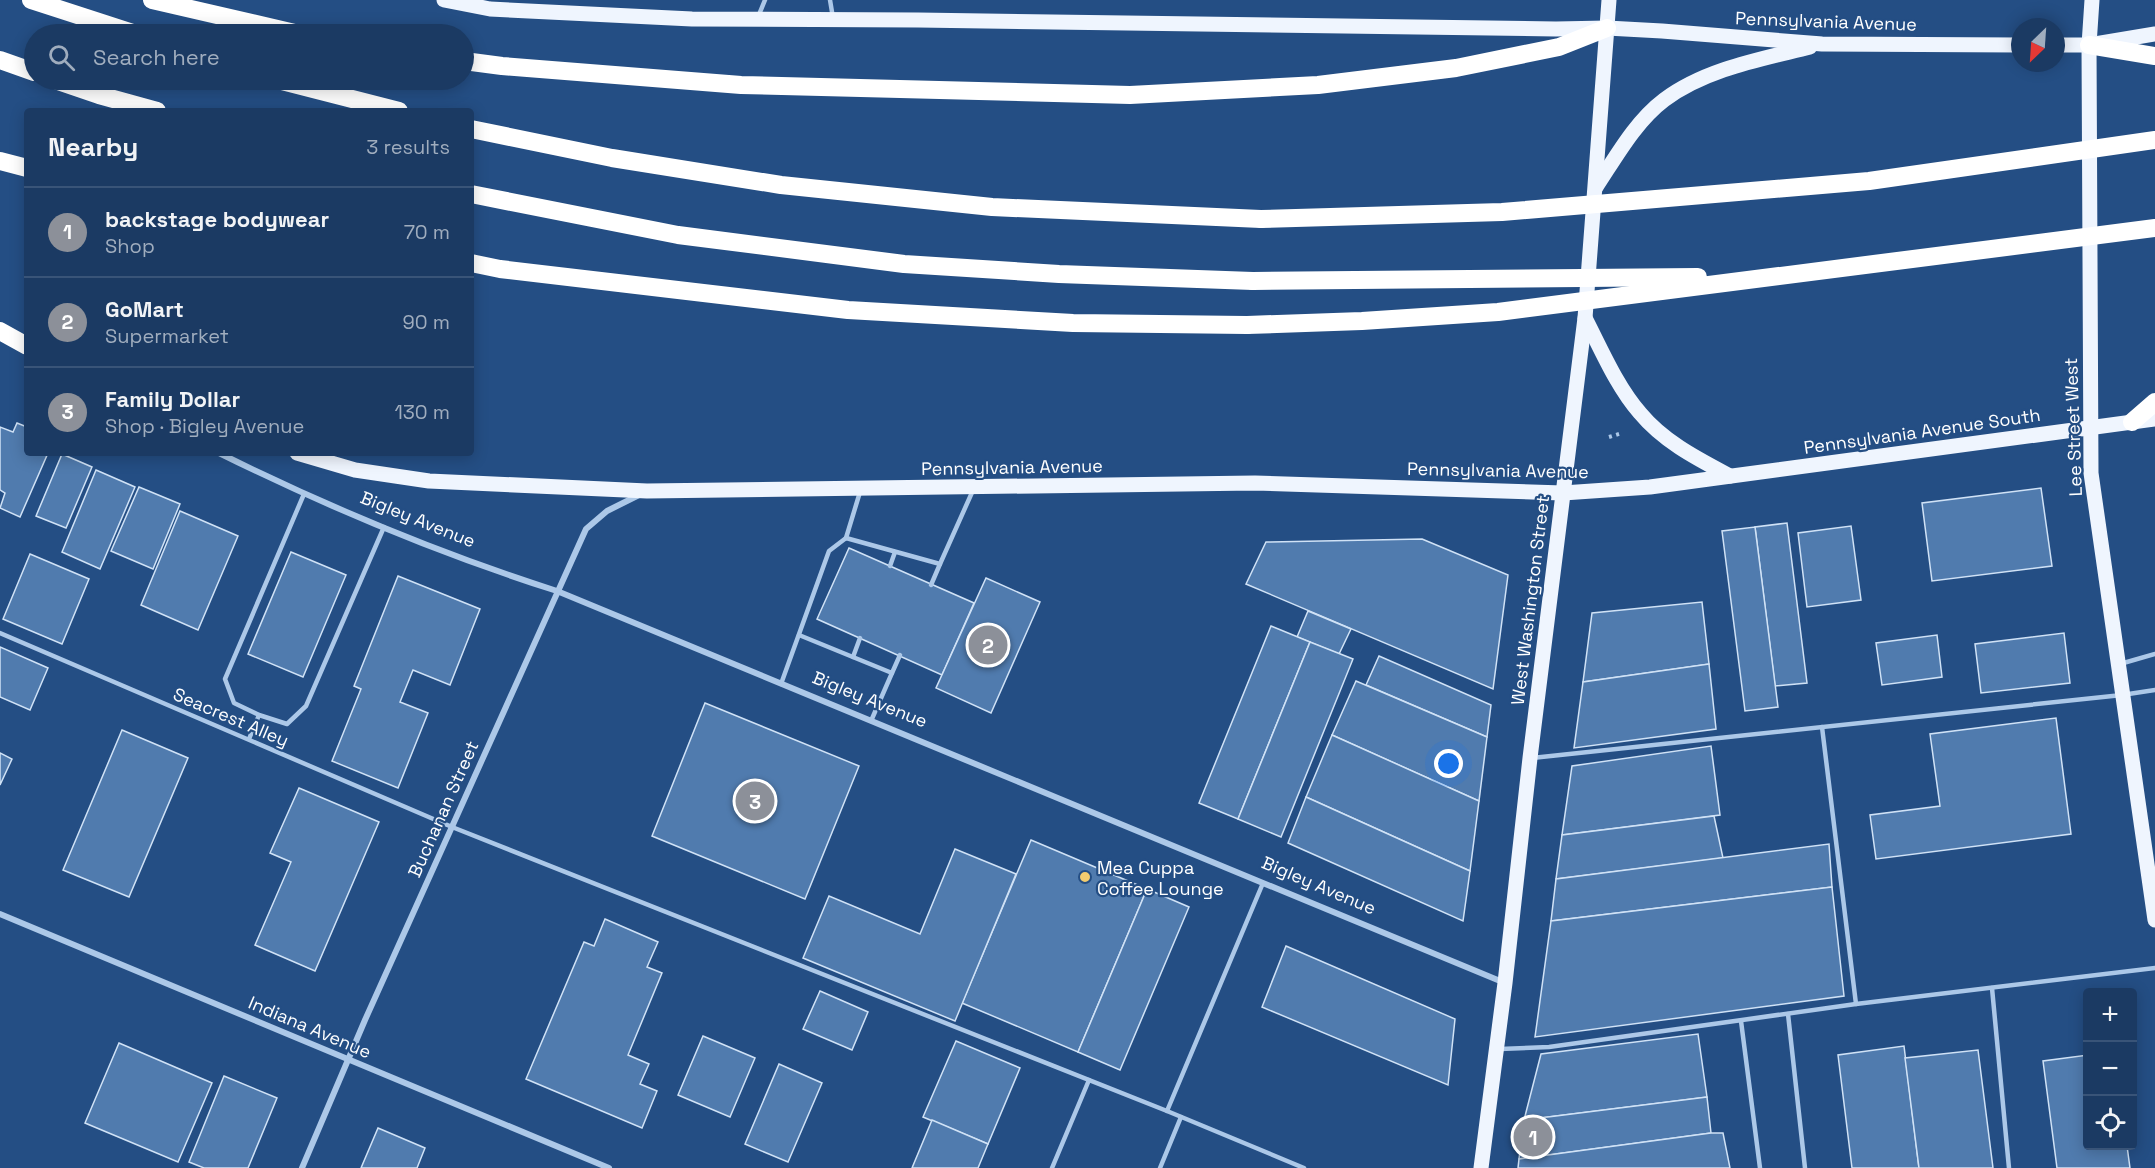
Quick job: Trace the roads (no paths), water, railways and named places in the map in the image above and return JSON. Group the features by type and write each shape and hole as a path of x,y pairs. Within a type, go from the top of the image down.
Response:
{"highway":[{"path":"31,0 105,24"},
{"path":"152,0 256,24"},
{"path":"474,62 741,84 1130,95 1318,85 1456,68 1559,46 1607,28"},
{"path":"2089,45 2155,56"},
{"path":"0,60 24,68"},
{"path":"84,90 146,108"},
{"path":"317,90 387,108"},
{"path":"474,130 612,158 781,185 992,207 1261,219 1502,212 1857,182 2155,140"},
{"path":"0,161 24,167"},
{"path":"474,195 678,235 904,264 1059,274 1253,281 1791,275"},
{"path":"474,264 500,269 848,310 1073,323 1247,325 1362,321 1498,312 2155,228"},
{"path":"0,331 24,345"},
{"path":"2132,422 2155,402"}],"main road":[{"name":"Pennsylvania Avenue","path":"444,0 490,9 511,5 692,19 1607,28 1822,44 2011,45"},
{"name":"West Washington Street","path":"1481,1168 1585,318 1609,0"},
{"name":"Lee Street West","path":"2092,0 2089,45 2091,473 2155,920"},
{"path":"2065,45 2089,45 2155,34"},
{"path":"1595,188 1643,121 1670,97 1719,72 1822,44"},
{"path":"1585,318 1614,373 1639,413 1683,450 1730,476"},
{"path":"0,337 24,346"},
{"name":"Pennsylvania Avenue South","path":"1730,476 2155,419"},
{"name":"Pennsylvania Avenue","path":"307,456 355,470 429,481 647,491 1255,483 1563,493 1650,487 1730,476"}],"street":[{"name":"Bigley Avenue","path":"225,456 304,494 384,527 492,570 557,591 1505,983"},
{"name":"Buchanan Street","path":"302,1168 348,1059 586,529 607,512 647,491"},
{"name":"Indiana Avenue","path":"0,914 609,1168"}],"lane":[{"path":"757,20 765,0"},
{"path":"830,0 833,20"},
{"path":"931,585 975,487"},
{"path":"781,684 829,551 846,538 862,488"},
{"path":"304,494 225,679 234,703 259,716 287,724 306,706 384,527"},
{"path":"846,538 940,564"},
{"path":"890,566 895,552"},
{"name":"Seacrest Alley","path":"0,633 452,827 1167,1111 1304,1168"},
{"path":"799,635 892,673"},
{"path":"853,657 860,638"},
{"path":"2118,665 2155,654"},
{"path":"871,721 900,656"},
{"path":"1530,758 2155,690"},
{"path":"249,740 259,716"},
{"path":"1822,727 1856,1004"},
{"path":"1167,1111 1263,883"},
{"path":"1497,1049 1549,1047 1856,1004 2155,968"},
{"path":"1992,988 2009,1168"},
{"path":"1788,1014 1804,1168"},
{"path":"1741,1021 1760,1168"},
{"path":"1052,1168 1089,1080"},
{"path":"1160,1168 1181,1117"}],"place":[{"name":"GoMart","path":"988,645"},
{"name":"Family Dollar","path":"755,801"},
{"name":"Mea Cuppa Coffee Lounge","path":"1085,877"},
{"name":"backstage bodywear","path":"1533,1137"}]}
